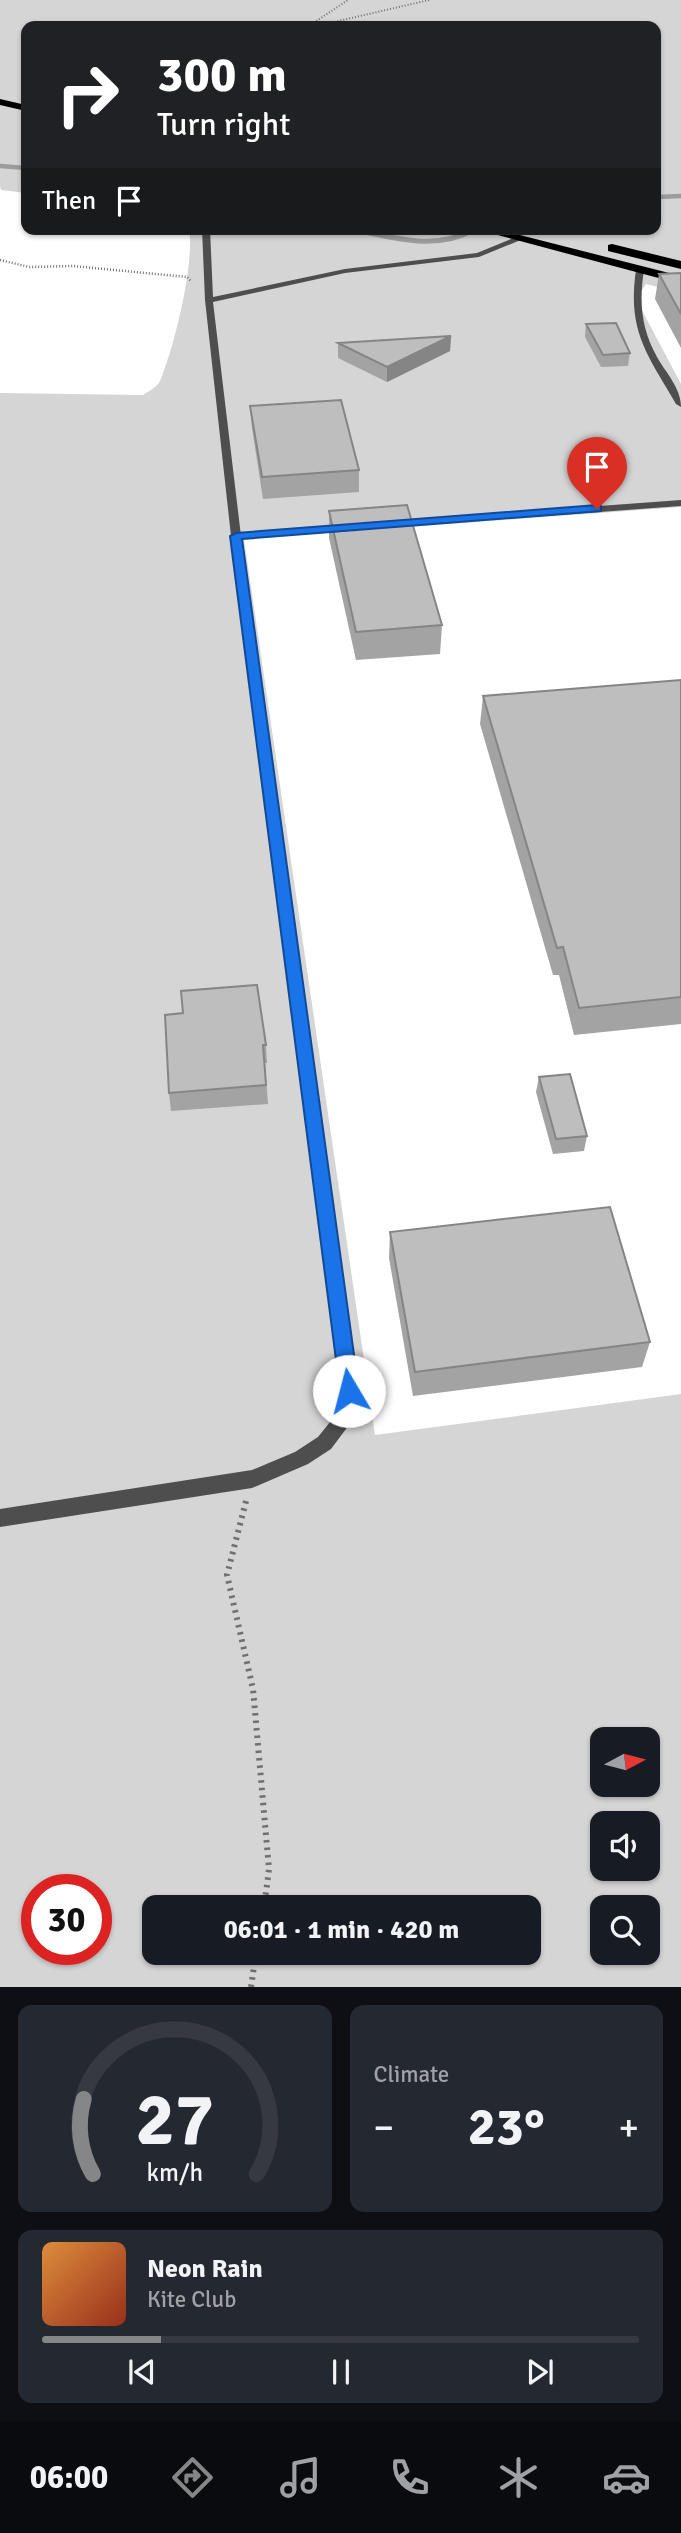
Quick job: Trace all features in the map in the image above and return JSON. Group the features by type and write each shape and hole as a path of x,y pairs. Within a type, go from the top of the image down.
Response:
{"highway":[{"path":"0,102 21,107"},
{"path":"0,110 21,115"},
{"path":"505,235 681,280"},
{"path":"556,235 681,265"}],"street":[{"path":"0,1518 252,1479 285,1465 328,1440 340,1424 349,1391 236,536 209,300 206,235"},
{"path":"209,300 345,271 479,255 519,239"},
{"path":"640,270 634,298 640,335 681,404"},
{"path":"389,525 681,503"},
{"path":"236,536 361,527"}],"path":[{"path":"316,21 348,0"},
{"path":"339,21 429,0"},
{"path":"0,261 29,267 73,266 187,277 209,300"},
{"path":"252,1479 227,1575 253,1689 270,1869 266,1895"},
{"path":"251,1987 254,1965"}],"shaded area":[{"path":"0,0 681,0 681,293 646,284 636,299 681,384 681,507 244,539 375,1435 681,1394 681,1987 0,1987 0,393 143,395 155,387 166,366 182,305 189,262 189,235 661,235 661,21 21,21 21,192 1,190 0,186"}],"building":[{"path":"681,273 681,314 659,274"},
{"path":"616,323 630,353 603,355 586,324"},
{"path":"451,336 387,367 338,343"},
{"path":"341,400 359,470 262,477 250,406"},
{"path":"407,505 442,625 356,632 329,511"},
{"path":"681,680 681,997 579,1008 563,947 557,948 483,696"},
{"path":"257,985 266,1045 263,1045 266,1085 169,1093 165,1015 183,1013 181,991"},
{"path":"570,1074 587,1136 556,1139 539,1077"},
{"path":"610,1207 650,1342 415,1372 390,1232"}],"waterway":[{"path":"0,166 21,168"},
{"path":"661,197 681,196"},
{"path":"378,235 413,241 445,240 462,235"}],"route":[{"path":"349,1391 236,536 597,509"}]}
